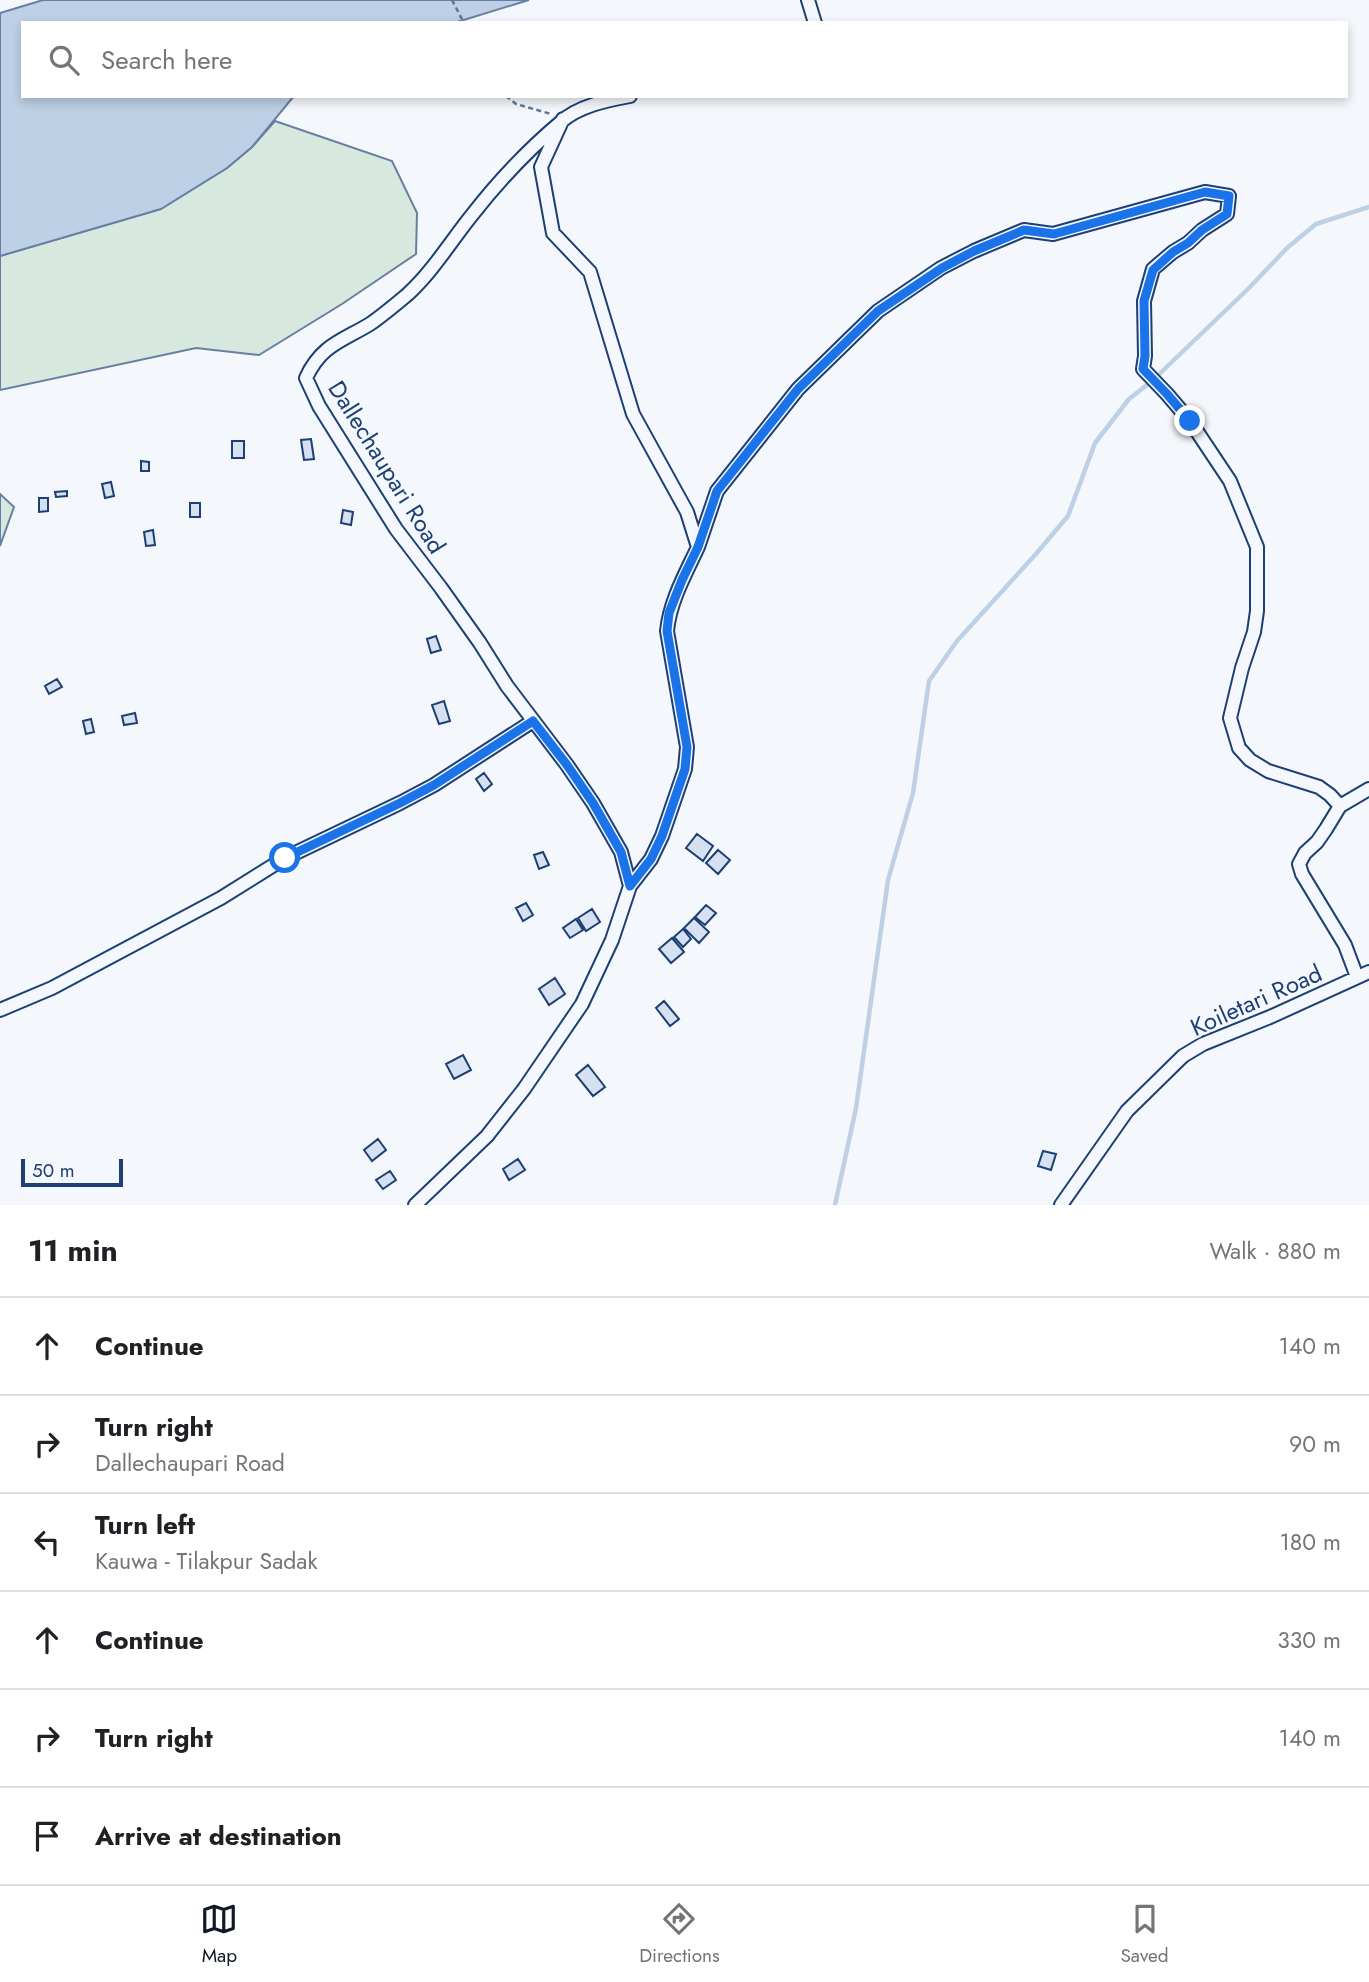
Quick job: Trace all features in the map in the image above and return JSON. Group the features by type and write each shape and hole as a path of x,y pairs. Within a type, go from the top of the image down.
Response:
{"street":[{"path":"808,0 814,21"},
{"path":"616,98 602,100 563,119 541,167 553,233 590,272 633,414 687,512 698,547"},
{"name":"Dallechaupari Road","path":"563,119 472,214 409,292 372,322 333,344 314,362 306,378 319,406 396,528 593,803 621,852 630,886"},
{"path":"415,1205 487,1136 524,1089 582,1004 612,940 630,886 651,859 662,836 685,769 687,747 667,631 669,613 698,547 717,491 798,389 878,311 942,268 974,251 1024,230 1054,234 1205,192 1229,196 1227,214 1202,230 1153,270 1144,301 1143,369 1190,421 1230,481 1256,547 1257,611 1254,632 1230,718 1239,748 1250,760 1268,771 1319,787 1340,806"},
{"path":"0,1010 52,988 221,898 285,858 423,791 533,721"},
{"path":"1363,975 1302,874 1299,864 1340,806 1369,789"},
{"name":"Koiletari Road","path":"1062,1205 1128,1111 1184,1056 1203,1044 1363,975"}],"path":[{"path":"452,0 463,21"},
{"path":"508,98 516,104 563,119"}],"shaded area":[{"path":"275,121 392,161 417,213 416,254 259,355 196,348 0,390 0,256 160,209 227,168 252,147"},
{"path":"0,494 14,507 0,546"}],"water":[{"path":"43,0 529,0 461,21 21,21 21,98 292,98 252,147 227,168 161,209 0,256 0,13"}],"building":[{"path":"311,439 314,459 304,460 301,440"},
{"path":"232,441 244,441 244,458 232,458"},
{"path":"141,461 149,462 149,471 141,471"},
{"path":"111,482 114,496 105,498 102,484"},
{"path":"67,491 67,496 56,497 55,492"},
{"path":"39,498 48,498 48,511 39,512"},
{"path":"190,503 200,503 200,517 190,517"},
{"path":"343,510 353,512 351,525 341,523"},
{"path":"153,530 155,545 146,546 144,532"},
{"path":"436,636 441,650 431,653 427,639"},
{"path":"57,679 62,687 49,694 45,686"},
{"path":"444,701 450,721 439,724 432,705"},
{"path":"135,713 137,723 124,725 122,716"},
{"path":"91,719 94,732 86,734 83,721"},
{"path":"484,773 492,784 484,791 476,779"},
{"path":"697,834 713,846 703,861 686,848"},
{"path":"718,850 730,860 718,874 706,863"},
{"path":"543,852 549,865 539,869 534,855"},
{"path":"526,903 533,915 523,921 516,908"},
{"path":"706,905 716,913 705,925 695,917"},
{"path":"592,909 600,922 586,931 578,918"},
{"path":"694,918 709,932 699,943 684,928"},
{"path":"576,919 583,930 570,938 563,928"},
{"path":"683,929 691,939 683,947 674,937"},
{"path":"672,938 684,952 671,963 659,949"},
{"path":"555,978 565,994 549,1005 539,989"},
{"path":"664,1001 679,1019 670,1026 656,1008"},
{"path":"463,1055 471,1070 454,1079 446,1064"},
{"path":"588,1065 605,1087 593,1096 576,1075"},
{"path":"378,1139 386,1150 372,1161 364,1150"},
{"path":"1043,1151 1056,1154 1051,1170 1038,1166"},
{"path":"518,1159 525,1170 509,1180 503,1169"},
{"path":"390,1171 396,1180 383,1189 376,1180"}],"waterway":[{"path":"835,1205 856,1108 888,880 913,793 929,681 957,641 1068,516 1095,443 1129,399 1152,381 1287,248 1316,224 1369,207"}],"route":[{"path":"285,858 434,785 533,721 593,803 621,852 630,886 651,859 662,836 685,769 687,747 667,631 669,613 698,547 717,491 798,389 878,311 942,268 974,251 1024,230 1054,234 1205,192 1229,196 1227,214 1202,230 1153,270 1144,301 1143,369 1190,421"}]}
